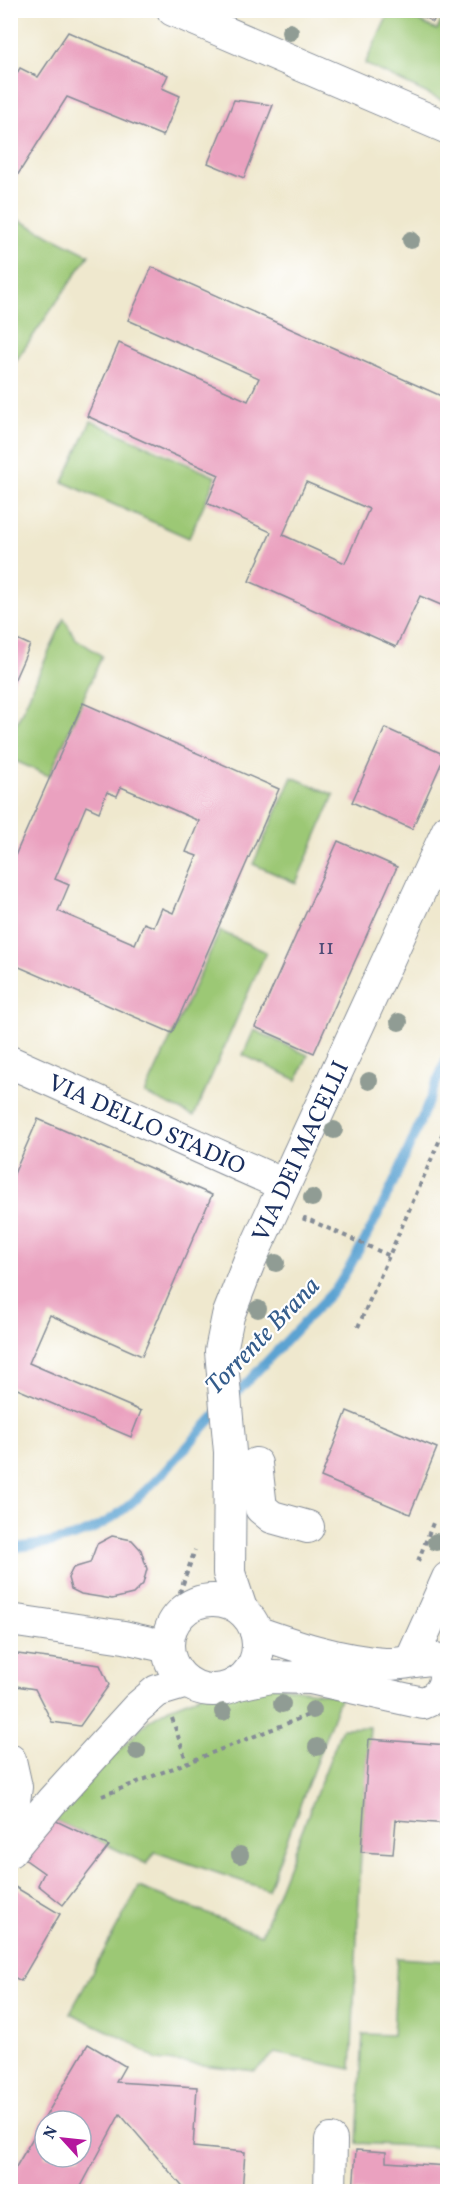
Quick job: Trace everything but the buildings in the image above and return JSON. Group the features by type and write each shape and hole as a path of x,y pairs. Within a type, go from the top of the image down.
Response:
{"street":[{"path":"173,10 447,128"},
{"name":"VIA DEI MACELLI","path":"248,1621 228,1573 229,1487 243,1458 221,1351 228,1316 284,1185 447,830"},
{"name":"VIA DELLO STADIO","path":"10,1062 284,1185"},
{"path":"243,1458 261,1508 272,1517 308,1527"},
{"path":"411,1661 447,1578"},
{"path":"10,1620 124,1637 164,1632 168,1636 182,1611 196,1603 219,1600 248,1621 317,1653 356,1661 388,1664 436,1659 446,1671"},
{"path":"234,1685 254,1664 258,1648 248,1621"},
{"path":"164,1632 170,1659 176,1670 187,1682 199,1688 215,1690 271,1677 310,1678 386,1693 410,1701 438,1704 446,1680 447,1623"},
{"path":"10,1851 137,1708 157,1692 187,1682"},
{"path":"10,1760 16,1787 10,1829"},
{"path":"330,2192 331,2140"}],"path":[{"path":"10,17 14,10"},
{"path":"358,1327 447,1121"},
{"path":"301,1228 305,1218 390,1257"},
{"path":"417,1563 433,1523"},
{"path":"164,1632 197,1543"},
{"path":"169,1708 187,1762"},
{"path":"95,1798 323,1709"}],"green space":[{"path":"390,11 397,11 437,30 444,15 447,17 447,103 365,64"},
{"path":"11,216 89,255 11,368"},
{"path":"91,421 216,477 189,538 63,482"},
{"path":"64,618 75,638 102,656 49,776 11,759 11,736"},
{"path":"292,777 334,795 296,883 253,864"},
{"path":"220,931 266,952 194,1116 145,1094"},
{"path":"254,1030 308,1055 297,1080 243,1055"},
{"path":"231,1678 341,1696 268,1890 155,1852 147,1864 52,1819 148,1721 169,1708 190,1700"},
{"path":"370,1727 361,1852 351,2069 275,2053 255,2071 157,2060 127,2040 70,2013 139,1887 261,1935 342,1728"},
{"path":"397,1958 447,1961 447,2148 357,2143 363,2034 393,2035"}],"waterway":[{"name":"Torrente Brana","path":"233,1397 337,1287 384,1202 448,1055"},
{"name":"Torrente Brana","path":"10,1548 64,1539 95,1528 111,1519 161,1475 219,1411"}]}
